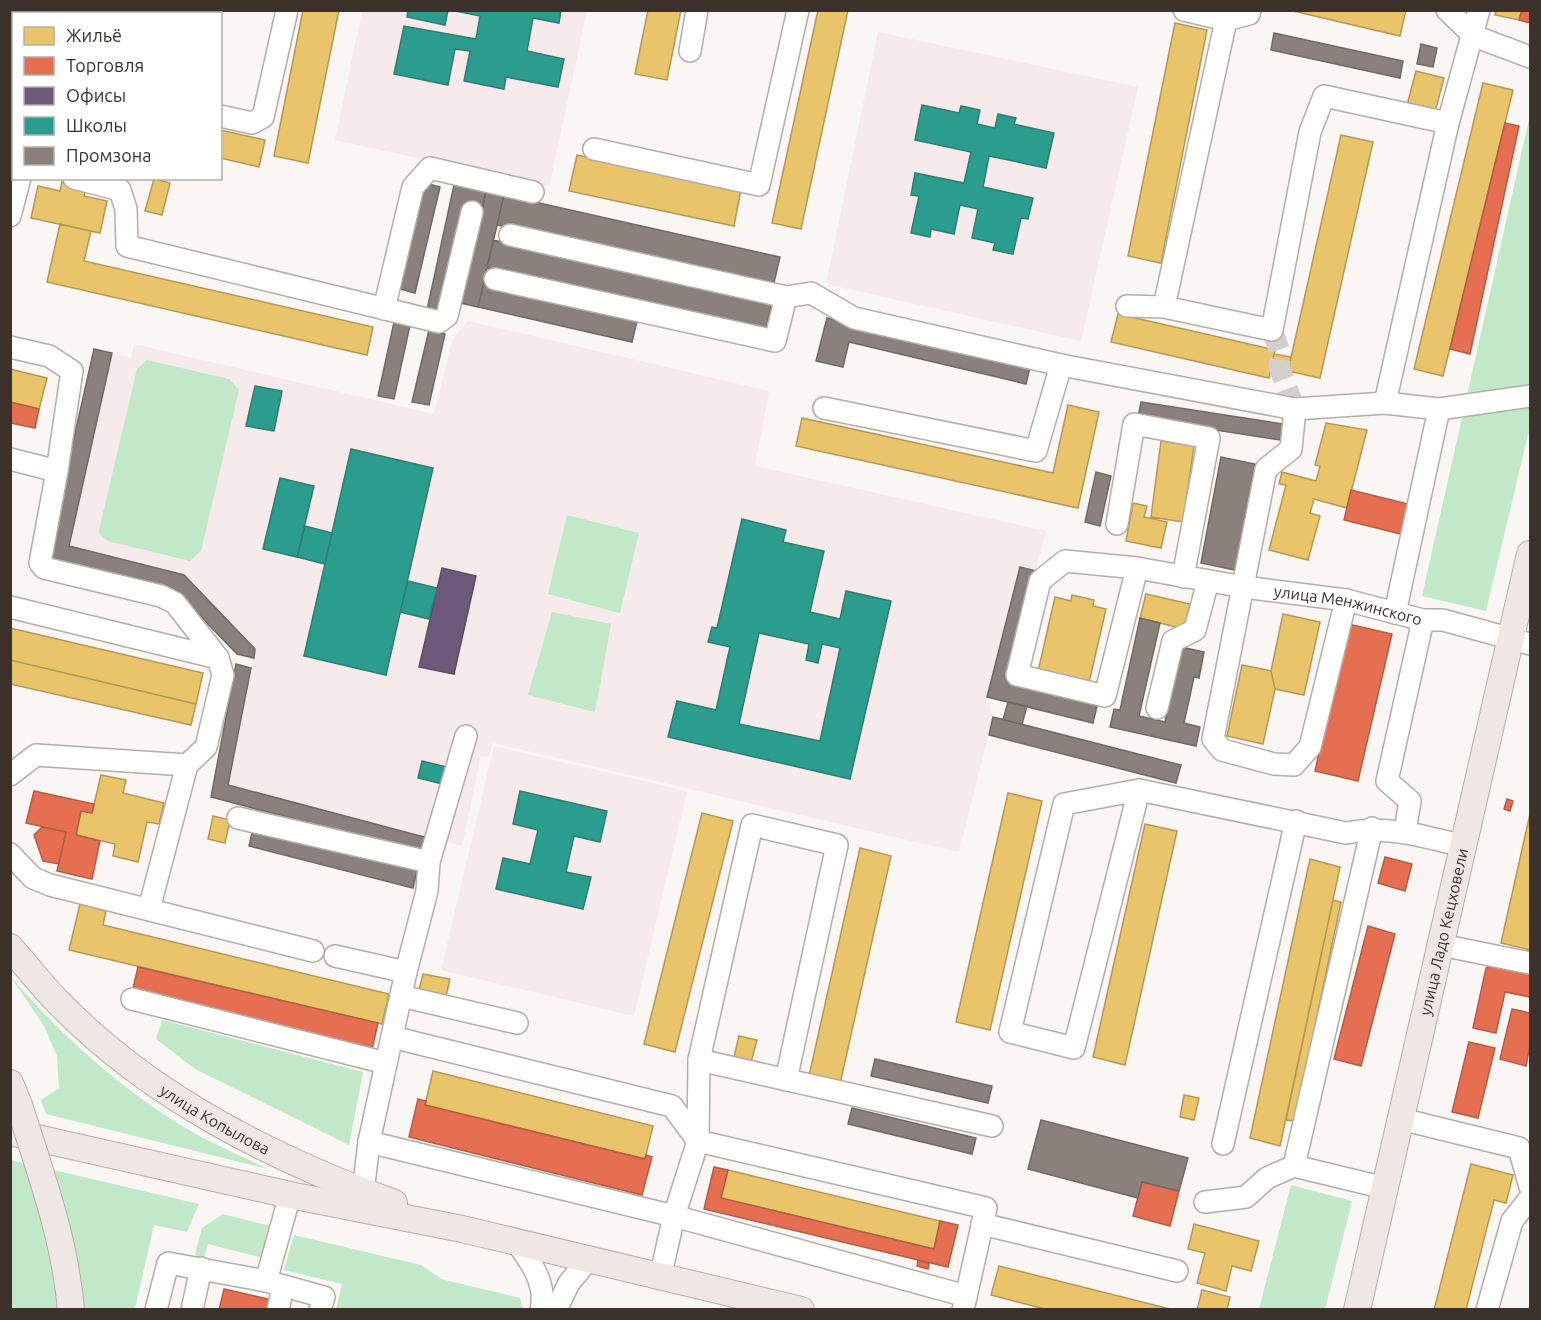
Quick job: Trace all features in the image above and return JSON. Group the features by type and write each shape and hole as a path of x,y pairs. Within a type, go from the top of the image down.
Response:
{"main road":[{"name":"улица Ладо Кецховели","path":"1357,1310 1463,846 1521,641 1530,554"},
{"name":"улица Копылова","path":"10,947 58,1002 100,1041 208,1119 284,1159 462,1229"},
{"path":"15,1094 58,1229 68,1270 72,1310"},
{"name":"улица Копылова","path":"10,1132 290,1195 462,1229 801,1310"}],"street":[{"path":"222,116 252,123 263,117 287,10"},
{"path":"690,51 697,10"},
{"path":"594,149 759,184 798,10"},
{"path":"1184,10 1226,20 1249,14 1250,10"},
{"path":"1447,10 1474,36 1530,57"},
{"path":"1385,403 1448,123 1474,36 1479,10"},
{"path":"1164,307 1226,20"},
{"path":"1127,306 1164,307 1272,330 1310,132 1323,96 1448,123"},
{"path":"384,309 413,187 430,168 533,192"},
{"path":"10,216 19,180"},
{"path":"82,180 120,190 126,209 127,246 439,322 447,316 472,212"},
{"path":"510,235 786,297 811,293 854,318 1061,365 1295,409 1385,403 1439,409 1530,396"},
{"path":"495,279 775,341 786,297"},
{"path":"10,347 49,356 72,371 40,563 44,568 175,603 218,658 223,675 206,747 187,765 149,909"},
{"path":"824,408 1036,452 1061,365"},
{"path":"1295,409 1291,449 1266,469 1214,739 1222,750 1274,764 1294,765 1310,747 1346,600"},
{"path":"1395,613 1439,409"},
{"path":"1117,524 1134,424 1209,438 1183,577"},
{"path":"11,462 57,471"},
{"name":"улица Менжинского","path":"1137,568 1106,696 1017,675 1040,581 1065,561 1137,568 1244,587 1346,600 1423,620 1443,620 1521,641"},
{"path":"1157,708 1173,641 1195,630 1208,581"},
{"path":"10,607 218,658"},
{"path":"1405,831 1410,801 1387,781 1423,620"},
{"path":"363,1192 369,1142 405,972 427,891 429,862 466,736"},
{"path":"10,775 36,755 187,765"},
{"path":"1138,790 1074,1048 1010,1032 1064,804 1138,790 1346,833 1372,828 1405,831 1463,846"},
{"path":"238,818 429,862"},
{"path":"1222,1144 1296,821"},
{"path":"660,1278 674,1216 698,1141 699,1060 752,825 837,845 786,1080"},
{"path":"1294,1166 1372,828"},
{"path":"10,854 33,878 50,885 313,951"},
{"path":"1441,945 1530,963"},
{"path":"335,956 405,972"},
{"path":"401,996 517,1023"},
{"path":"132,999 386,1063"},
{"path":"369,1142 674,1216 965,1303 986,1208 698,1141 672,1106 392,1037"},
{"path":"699,1060 992,1126"},
{"path":"1401,1119 1519,1148 1530,1187"},
{"path":"1205,1202 1246,1197 1267,1178 1294,1166 1385,1188"},
{"path":"278,1310 275,1284 290,1195"},
{"path":"1487,1310 1512,1221 1530,1198"},
{"path":"982,1224 1177,1271"},
{"path":"517,1243 540,1281 541,1310"},
{"path":"556,1310 569,1283 588,1260"},
{"path":"156,1310 168,1263 275,1284 324,1297 320,1310"},
{"path":"192,1310 201,1268"}],"shaded area":[{"path":"11,11 34,11 12,12 11,111"},
{"path":"362,11 587,11 549,187 335,140"},
{"path":"878,32 1138,87 1081,341 826,284"},
{"path":"468,321 769,391 755,466 1046,531 1036,571 1020,567 987,696 993,717 959,852 493,743 489,757 481,756 462,846 228,785 255,649 184,575 69,546 112,353 131,358 134,344 434,414 452,340"},
{"path":"494,746 687,791 634,1016 441,970"}],"green space":[{"path":"1530,115 1530,426 1486,611 1422,596"},
{"path":"147,360 229,379 239,390 201,551 190,561 108,541 100,535 99,530 137,369"},
{"path":"567,515 639,533 620,613 548,594"},
{"path":"552,612 611,624 595,712 528,695"},
{"path":"11,977 72,1041 140,1098 218,1146 268,1169 46,1114 41,1100 59,1088 57,1056 44,1026"},
{"path":"162,1020 363,1072 349,1145 195,1069 156,1039"},
{"path":"11,1160 199,1204 187,1232 154,1225 135,1309 11,1310"},
{"path":"1291,1185 1352,1201 1325,1309 1259,1309"},
{"path":"223,1214 271,1226 263,1258 208,1244 203,1262 195,1254 202,1228"},
{"path":"294,1235 421,1265 441,1279 520,1298 523,1309 336,1309 342,1284 284,1270"}],"building: Жильё":[{"path":"88,10 122,10 122,12 88,12"},
{"path":"303,10 339,10 308,163 274,156"},
{"path":"648,10 681,10 667,80 635,74"},
{"path":"818,10 848,10 801,229 772,223"},
{"path":"1289,10 1406,10 1400,36"},
{"path":"1496,10 1522,10 1519,20 1495,15"},
{"path":"1175,23 1207,30 1161,263 1128,256"},
{"path":"1416,71 1444,78 1435,112 1407,105"},
{"path":"1483,83 1513,90 1443,376 1414,369"},
{"path":"222,130 265,140 259,167 222,158"},
{"path":"1341,135 1373,142 1320,378 1288,371"},
{"path":"577,155 741,189 734,226 569,191"},
{"path":"154,180 170,183 162,215 145,211"},
{"path":"62,182 86,187 84,196 107,201 100,233 31,218 38,186 60,191"},
{"path":"60,224 91,231 84,261 373,327 367,355 47,282"},
{"path":"1118,314 1275,350 1269,378 1111,342"},
{"path":"1274,354 1291,357 1289,369 1272,366"},
{"path":"10,369 47,378 39,409 10,402"},
{"path":"1068,405 1099,412 1078,508 796,446 802,418 1053,473"},
{"path":"1326,423 1367,430 1347,508 1314,499 1310,513 1320,516 1308,560 1269,550 1286,485 1279,484 1282,472 1316,481 1320,466 1315,465"},
{"path":"1161,441 1194,446 1183,522 1151,517"},
{"path":"1133,503 1147,506 1144,517 1167,522 1161,548 1126,541"},
{"path":"1146,594 1190,604 1184,629 1140,618"},
{"path":"1072,595 1094,600 1093,606 1106,609 1088,687 1037,676 1055,597 1071,601"},
{"path":"1283,614 1320,622 1304,695 1275,689 1271,671"},
{"path":"10,628 203,673 196,704 10,660"},
{"path":"10,660 196,704 191,725 10,684"},
{"path":"1242,665 1271,671 1275,689 1263,744 1227,736"},
{"path":"101,775 126,780 123,793 164,803 159,824 147,822 138,862 113,856 115,844 76,835 81,811 92,813"},
{"path":"1008,793 1042,801 990,1030 956,1022"},
{"path":"702,813 733,821 675,1052 644,1044"},
{"path":"1530,814 1530,950 1501,943"},
{"path":"213,816 230,820 225,843 208,839"},
{"path":"1145,824 1177,831 1125,1065 1093,1057"},
{"path":"860,848 891,856 840,1084 809,1076"},
{"path":"1310,859 1340,867 1280,1146 1250,1138"},
{"path":"1333,900 1341,902 1295,1121 1286,1120"},
{"path":"80,904 106,911 103,925 389,994 382,1024 69,950"},
{"path":"423,974 450,979 446,996 419,990"},
{"path":"739,1036 757,1040 750,1066 733,1061"},
{"path":"433,1071 653,1126 645,1159 425,1105"},
{"path":"1184,1095 1199,1098 1194,1120 1180,1117"},
{"path":"1471,1164 1513,1175 1506,1203 1494,1200 1466,1310 1434,1310"},
{"path":"728,1170 940,1221 934,1249 721,1198"},
{"path":"1194,1224 1259,1241 1251,1271 1232,1266 1226,1291 1197,1283 1205,1253 1188,1249"},
{"path":"999,1266 1174,1310 1048,1310 991,1295"},
{"path":"1202,1290 1230,1297 1227,1310 1197,1310"}],"building: Торговля":[{"path":"1522,10 1530,10 1530,23 1519,20"},
{"path":"1505,123 1519,126 1470,354 1450,349"},
{"path":"10,402 39,409 35,428 10,423"},
{"path":"1351,490 1408,504 1401,534 1344,520"},
{"path":"1348,624 1392,634 1358,781 1315,771"},
{"path":"34,791 94,804 92,813 81,811 76,835 100,841 92,879 57,871 66,832 26,823"},
{"path":"1507,799 1513,801 1510,811 1504,809"},
{"path":"42,827 66,832 59,864 43,861 34,835"},
{"path":"1385,857 1412,864 1405,891 1378,883"},
{"path":"1368,926 1395,934 1361,1066 1334,1059"},
{"path":"1493,965 1530,973 1530,997 1505,992 1496,1033 1473,1028 1486,968"},
{"path":"138,967 378,1023 372,1049 132,993"},
{"path":"1512,1009 1530,1013 1530,1045 1526,1066 1500,1059"},
{"path":"1469,1042 1495,1048 1478,1118 1452,1112"},
{"path":"418,1099 426,1101 425,1105 645,1159 646,1155 652,1157 642,1195 409,1137"},
{"path":"714,1167 728,1170 721,1198 934,1249 940,1221 958,1225 948,1267 704,1209"},
{"path":"1142,1182 1179,1191 1170,1226 1133,1216"},
{"path":"918,1260 929,1263 928,1269 917,1266"},
{"path":"224,1289 272,1300 270,1310 219,1310"}],"building: Офисы":[{"path":"442,568 476,576 454,674 419,667"}],"building: Школы":[{"path":"10,10 26,10 26,12"},
{"path":"408,10 448,10 445,25 407,17"},
{"path":"451,10 561,10 559,23 533,18 527,51 564,59 558,87 506,77 504,89 464,81 470,51 455,49 448,85 394,74 404,26 476,39 480,16"},
{"path":"922,105 959,113 961,106 980,110 977,124 995,128 998,114 1016,118 1014,124 1054,133 1046,168 989,156 983,187 1033,198 1028,219 1021,218 1013,254 993,250 995,243 972,238 978,209 960,205 954,234 931,229 930,237 911,233 919,196 911,195 915,173 964,183 971,152 915,140"},
{"path":"255,386 282,391 274,431 246,426"},
{"path":"351,449 433,468 386,675 304,656"},
{"path":"280,478 314,486 297,557 263,549"},
{"path":"742,519 786,530 783,542 824,551 810,612 840,619 846,591 891,601 850,779 668,737 677,701 716,710 730,647 708,642 712,627 717,628","holes":["759,633 809,644 806,660 818,663 822,644 840,648 820,741 739,724"]},
{"path":"305,526 332,533 325,564 297,557"},
{"path":"408,581 437,588 429,619 400,612"},
{"path":"422,761 447,767 443,784 418,778"},
{"path":"520,791 607,811 600,842 574,836 566,872 591,877 583,909 496,889 503,858 530,864 538,830 513,824"}],"building: Промзона":[{"path":"1274,33 1403,61 1400,78 1271,50"},
{"path":"1421,44 1437,48 1433,67 1417,64"},
{"path":"425,183 440,187 415,293 400,289"},
{"path":"454,185 486,192 483,207 466,204 442,314 427,310"},
{"path":"486,191 504,195 478,307 460,303"},
{"path":"504,195 780,257 773,287 497,225"},
{"path":"493,240 772,302 766,330 487,268"},
{"path":"484,282 638,317 632,342 478,307"},
{"path":"827,318 1030,367 1026,384 849,342 843,367 816,361"},
{"path":"394,322 410,325 394,399 378,396"},
{"path":"429,330 445,334 429,405 412,402"},
{"path":"94,349 112,353 69,546 184,575 255,649 254,658 237,654 176,591 47,558"},
{"path":"1141,402 1283,424 1280,440 1138,418"},
{"path":"1221,457 1255,464 1235,570 1201,563"},
{"path":"1096,472 1111,476 1100,526 1085,522"},
{"path":"1020,567 1036,571 1008,683 1097,706 1093,723 987,697"},
{"path":"1140,618 1160,623 1139,716 1165,722 1181,647 1204,652 1199,678 1194,677 1184,723 1200,727 1196,746 1110,727 1114,709 1120,710"},
{"path":"236,664 251,668 228,785 428,838 423,853 211,797"},
{"path":"1008,702 1027,706 1022,724 1003,720"},
{"path":"993,717 1181,765 1176,783 989,735"},
{"path":"253,829 417,871 413,888 249,846"},
{"path":"875,1059 992,1086 988,1103 871,1076"},
{"path":"852,1108 976,1138 972,1154 848,1124"},
{"path":"1041,1120 1188,1158 1179,1191 1142,1182 1138,1198 1028,1169"}],"tunnel":[{"path":"1272,330 1281,355 1279,367 1295,409"}]}
